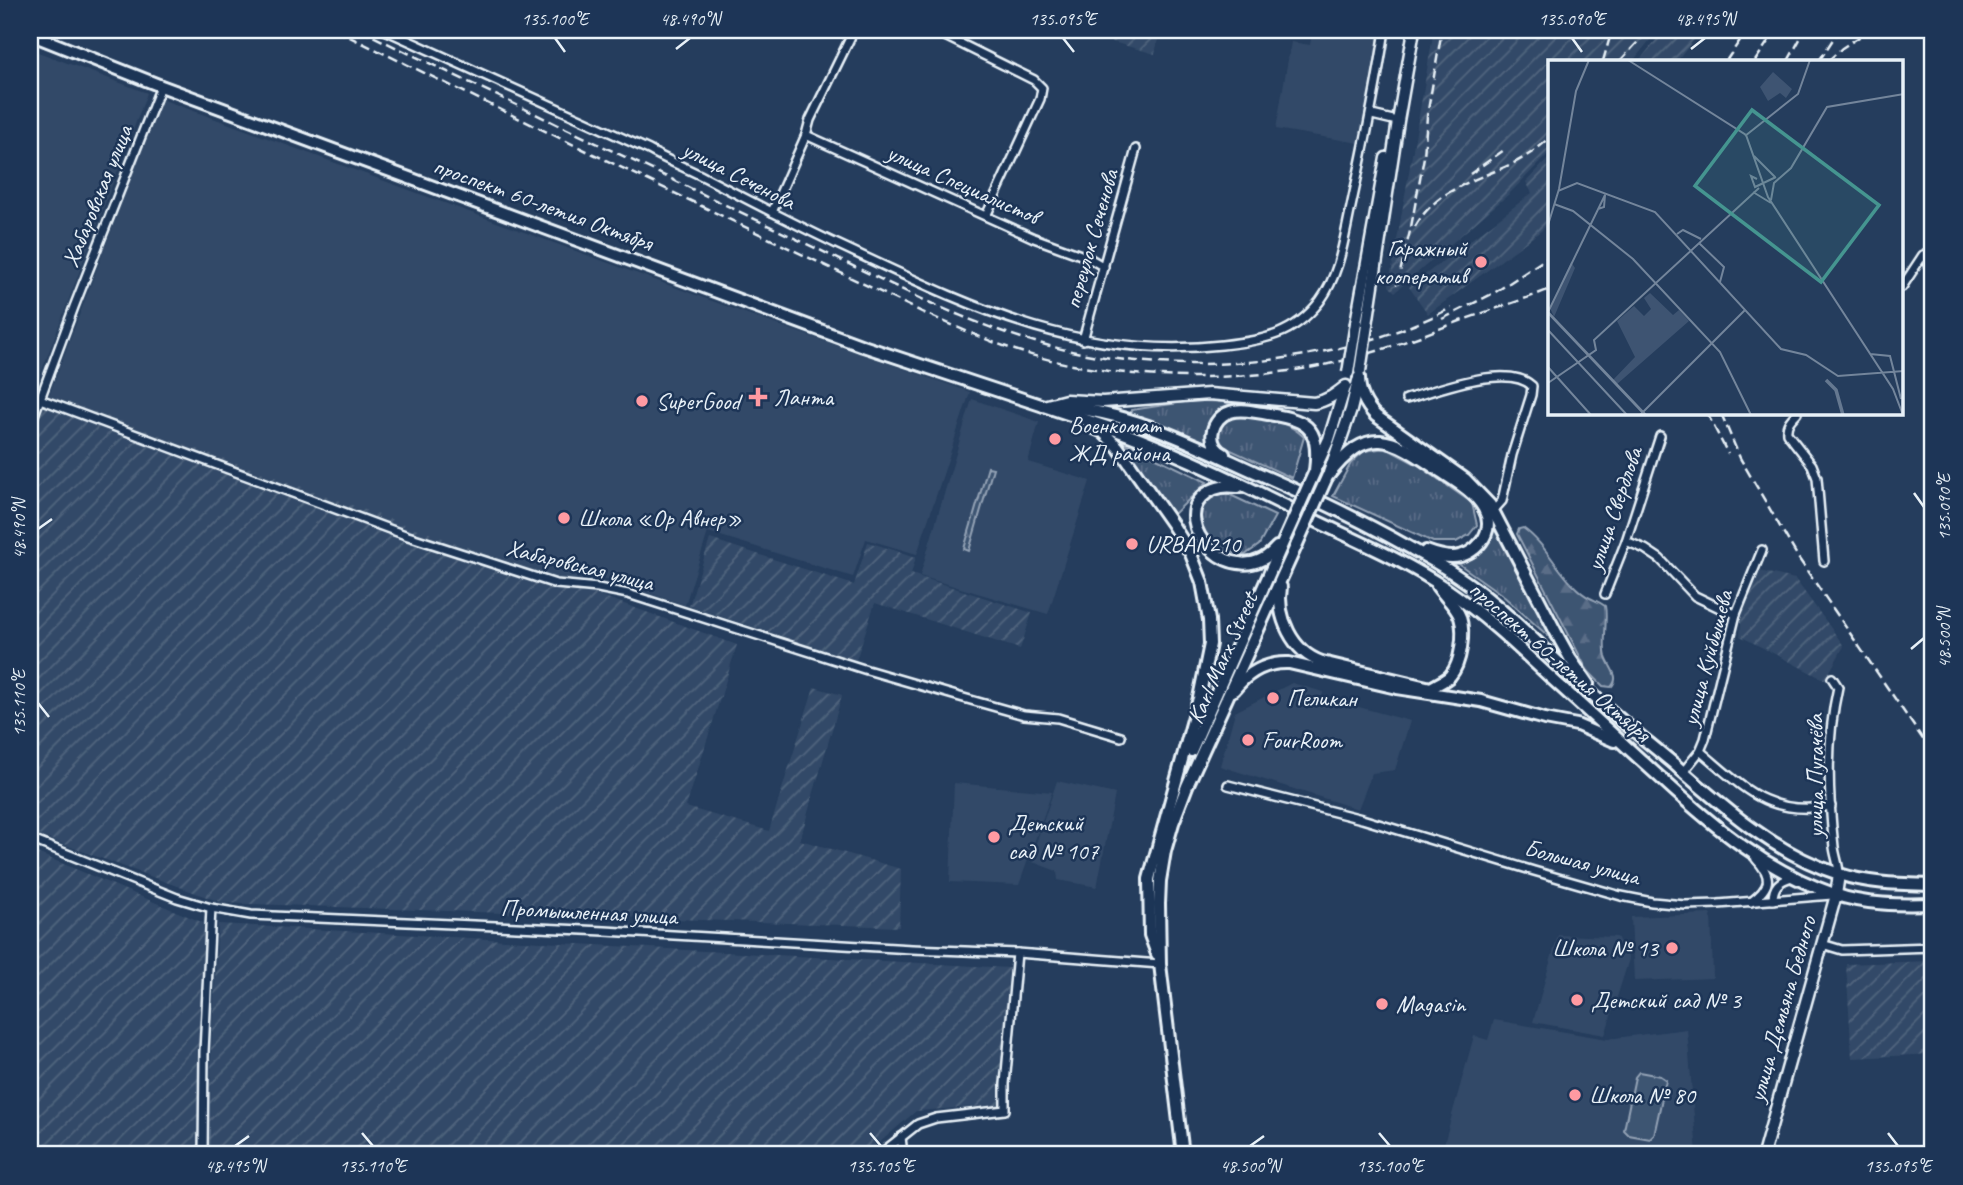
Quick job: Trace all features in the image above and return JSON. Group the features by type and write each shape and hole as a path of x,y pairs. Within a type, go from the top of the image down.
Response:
{"highway":[{"name":"проспект 60-летия Октября","path":"30,34 161,86 305,137 863,346 1116,430 1251,489 1430,579 1481,615 1709,821 1748,851 1793,876 1836,895"},
{"path":"1356,374 1361,395 1376,416 1465,479 1493,510 1570,658 1613,713"},
{"name":"проспект 60-летия Октября","path":"1044,406 1085,409 1118,416 1214,453 1365,522 1455,573 1492,601 1613,713 1732,813 1789,852 1839,874"},
{"path":"1044,406 1103,432 1118,447 1191,554 1202,582 1210,644 1177,782"},
{"path":"1177,782 1315,471 1317,442 1313,434 1299,421 1290,417 1243,410 1233,411 1217,420 1212,439 1219,452 1289,486"},
{"path":"1327,477 1346,454 1356,447 1382,441 1395,443 1408,449 1475,497 1485,509 1488,531 1483,541 1466,554 1455,558 1414,547 1365,522"},
{"name":"Karl Marx Street","path":"1183,1155 1160,964 1160,881 1166,851 1187,786 1327,477"},
{"path":"1251,489 1224,486 1212,489 1202,496 1193,514 1194,524 1200,535 1216,554 1237,564 1248,565 1271,554 1285,538"},
{"path":"1284,573 1280,592 1282,618 1291,637 1306,653 1322,662 1431,688 1449,677 1453,671 1462,631 1460,616 1430,579"},
{"path":"1224,704 1237,687 1257,670 1269,664 1289,663 1397,688 1481,701 1577,725 1613,740 1631,751"},
{"name":"Karl Marx Street","path":"1160,964 1150,935 1149,879 1177,782"},
{"path":"1839,874 1885,883 1933,885"},
{"name":"Большая улица","path":"1836,895 1877,902 1933,904"}],"main road":[{"path":"1044,406 1066,400 1103,402 1209,394 1314,403 1322,402 1346,386 1356,374 1393,120 1409,30"},
{"path":"1362,324 1415,30"},
{"name":"Karl Marx Street","path":"1327,477 1351,410 1356,374"},
{"path":"1315,471 1329,439 1346,386"},
{"name":"улица Демьяна Бедного","path":"1763,1155 1836,895 1839,874"}],"street":[{"name":"улица Сеченова","path":"385,30 649,150 891,270 977,307 1032,327 1083,340 1153,348 1200,347 1255,341 1288,331 1321,300 1337,269 1372,115 1385,30"},
{"path":"772,212 810,120 854,30"},
{"path":"933,30 1034,80 1042,88 1040,99 986,216"},
{"name":"Хабаровская улица","path":"30,426 161,86"},
{"path":"1372,115 1393,120"},
{"name":"улица Специалистов","path":"806,135 1034,238 1089,258 1104,267"},
{"name":"переулок Сеченова","path":"1083,340 1136,149"},
{"path":"1904,284 1923,255 1933,274"},
{"path":"1406,399 1489,376 1525,380 1532,386 1502,501 1493,510"},
{"path":"1933,379 1933,409"},
{"name":"Хабаровская улица","path":"40,399 408,536 556,584 628,594 880,674 1024,715 1058,718 1121,737"},
{"path":"1796,415 1786,428 1789,437 1812,465 1817,478 1824,561"},
{"name":"улица Свердлова","path":"1605,594 1626,541 1660,436"},
{"path":"1626,541 1660,559 1696,596 1736,614"},
{"name":"улица Куйбышева","path":"1683,772 1700,751 1712,715 1736,614 1762,550"},
{"name":"улица Пугачёва","path":"1832,678 1838,687 1830,723 1831,806 1834,850 1839,874"},
{"path":"1700,751 1744,787 1771,803 1802,809 1831,806"},
{"name":"Большая улица","path":"1228,785 1362,819 1621,896 1652,902 1685,905 1751,903 1836,895"},
{"name":"Промышленная улица","path":"30,839 177,898 211,908 251,915 1017,953 1160,964"},
{"path":"1748,851 1766,869 1768,876 1767,886 1762,894 1751,903"},
{"path":"1773,900 1773,891 1778,884 1793,876"},
{"path":"203,1155 204,1052 211,908"},
{"path":"1822,944 1842,950 1933,947"},
{"path":"879,1155 918,1124 936,1118 1005,1110 1004,1084 1017,953"},
{"path":"901,1137 903,1155"}],"shaded area":[{"path":"1080,30 1160,30 1155,54"},
{"path":"1313,30 1392,30 1371,145 1276,129 1291,42 1310,45"},
{"path":"1434,30 1658,30 1634,60 1548,60 1548,154 1509,194 1395,292 1389,286"},
{"path":"1664,30 1702,30 1678,60 1640,60"},
{"path":"30,49 147,93 35,389 30,387"},
{"path":"161,99 772,323 970,392 917,554 866,539 853,577 708,532 685,605 597,576 563,581 300,490 49,395"},
{"path":"1548,159 1548,223 1428,314 1409,287 1532,193 1526,182"},
{"path":"35,390 737,645 686,807 769,831 814,687 842,695 800,840 901,869 899,927 223,903 30,832 30,397 32,398"},
{"path":"972,399 1039,422 1028,462 1090,481 1048,614 920,576"},
{"path":"710,539 854,585 868,542 916,557 911,574 1032,613 1020,649 875,603 856,660 689,606"},
{"path":"1755,570 1795,579 1844,646 1825,680 1740,636 1743,601"},
{"path":"1292,683 1323,692 1322,697 1410,721 1395,770 1372,773 1358,809 1220,766 1235,712"},
{"path":"1057,781 1115,794 1097,887 1058,880 1057,871 1030,861"},
{"name":"Детский сад № 107","path":"954,783 1052,792 1019,885 950,882"},
{"path":"30,850 204,923 200,1155 30,1155"},
{"name":"Школа № 13","path":"1711,914 1713,978 1634,981 1631,917"},
{"path":"218,924 1009,968 999,1105 916,1111 865,1155 209,1155 211,1049"},
{"name":"Детский сад № 3","path":"1558,935 1617,937 1629,959 1605,1035 1533,1022"},
{"path":"1933,961 1933,1054 1852,1058 1846,964"},
{"name":"Школа № 80","path":"1494,1020 1607,1039 1687,1029 1697,1155 1459,1155 1442,1151 1474,1036 1488,1040"}],"green space":[{"path":"1192,401 1233,405 1221,410 1213,418 1209,443 1131,414 1131,410"},
{"path":"1237,415 1281,423 1304,437 1292,478 1220,445 1218,430 1224,421"},
{"path":"1123,442 1207,482 1172,516"},
{"path":"1386,448 1418,465 1472,503 1477,525 1469,535 1456,542 1433,542 1333,496 1351,463 1364,451"},
{"path":"988,467 993,468 969,551 964,549"},
{"path":"1224,492 1275,516 1259,545 1245,555 1215,546 1208,540 1203,529 1201,507 1211,497"},
{"path":"1495,523 1556,643 1501,594 1456,562 1485,546"},
{"path":"1523,528 1537,540 1576,588 1605,606 1605,652 1615,676 1611,687 1603,686 1587,670 1517,534 1519,529"},
{"path":"1639,1072 1660,1076 1666,1080 1654,1135 1650,1139 1629,1135 1624,1130 1635,1077"}],"railway":[{"path":"335,30 922,312 1003,346 1087,368 1202,377 1240,376 1314,367 1370,353 1548,290"},
{"path":"360,30 926,301 985,325 1046,345 1095,356 1146,362 1252,362 1356,344 1405,328 1451,308"},
{"path":"1397,285 1424,157 1427,116 1442,30"},
{"path":"1603,60 1612,30"},
{"path":"1621,60 1649,30"},
{"path":"1727,60 1747,30"},
{"path":"1756,60 1776,30"},
{"path":"1789,60 1805,30"},
{"path":"1820,60 1839,30"},
{"path":"1829,60 1870,30"},
{"path":"1415,227 1423,214 1444,195 1520,160 1548,140"},
{"path":"1470,174 1504,150"},
{"path":"1442,319 1494,293 1548,257"},
{"path":"1708,415 1728,454"},
{"path":"1722,415 1740,458 1799,559 1933,754"}],"place":[{"name":"Гаражный кооператив","path":"1481,262"},
{"name":"Ланта","path":"758,397"},
{"name":"SuperGood","path":"642,401"},
{"name":"Военкомат ЖД района","path":"1055,439"},
{"name":"Школа «Ор Авнер»","path":"564,518"},
{"name":"URBAN210","path":"1132,544"},
{"name":"Пеликан","path":"1273,698"},
{"name":"FourRoom","path":"1248,740"},
{"name":"Детский сад № 107","path":"994,837"},
{"name":"Школа № 13","path":"1672,948"},
{"name":"Детский сад № 3","path":"1577,1000"},
{"name":"Magasin","path":"1382,1004"},
{"name":"Школа № 80","path":"1575,1095"}]}
